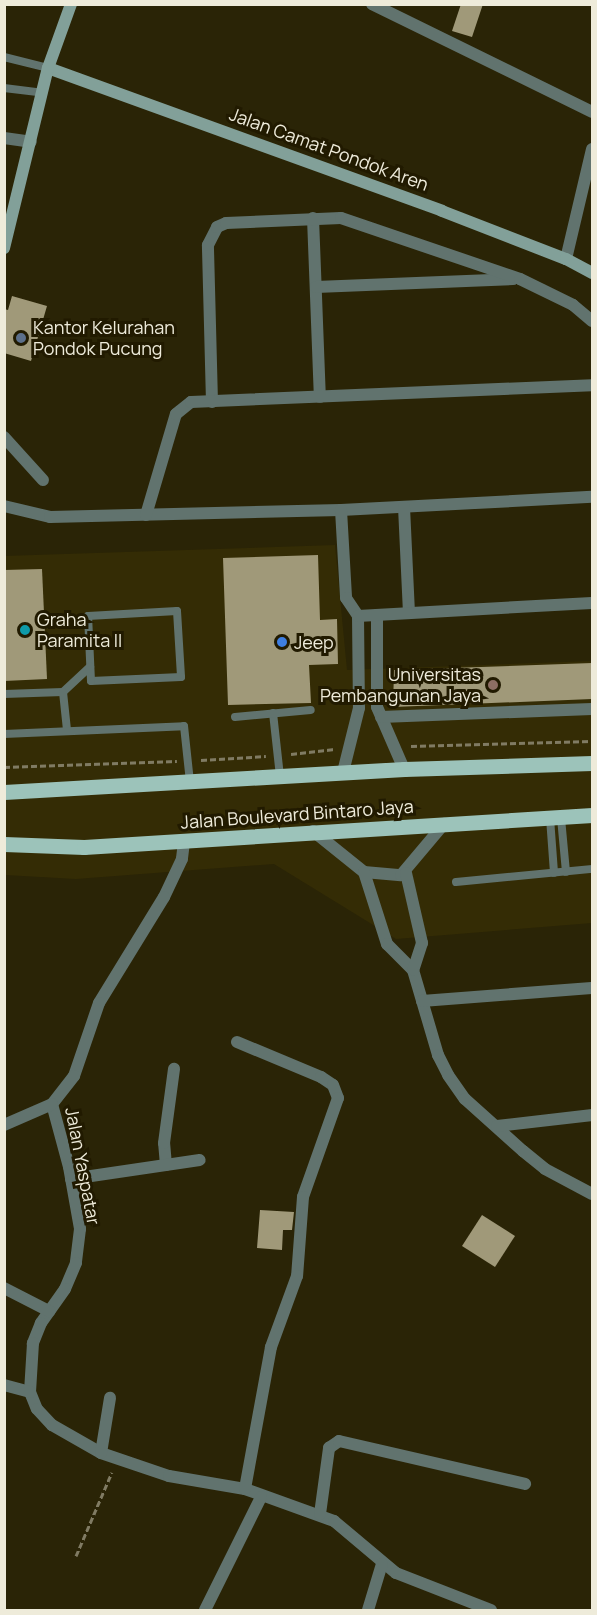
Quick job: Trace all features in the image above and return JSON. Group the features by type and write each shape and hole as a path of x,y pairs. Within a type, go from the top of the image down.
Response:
{"main road":[{"path":"4,248 48,68 71,4"},
{"name":"Jalan Camat Pondok Aren","path":"48,68 234,132 566,259 592,273"},
{"name":"Jalan Boulevard Bintaro Jaya","path":"4,792 404,769 592,764"},
{"name":"Jalan Boulevard Bintaro Jaya","path":"4,844 84,847 592,815"}],"street":[{"path":"372,4 592,112"},
{"path":"4,138 31,142"},
{"path":"566,259 592,149"},
{"path":"313,218 320,397"},
{"path":"212,402 211,235 226,223 313,218 340,219 369,226 520,279 573,305 592,321"},
{"path":"316,286 520,279"},
{"path":"146,515 176,414 191,402 592,385"},
{"path":"4,437 44,480"},
{"path":"4,506 50,517 341,510 592,497"},
{"path":"404,507 409,612"},
{"path":"341,510 346,598 358,616 359,708 343,772"},
{"path":"358,616 592,603"},
{"path":"377,615 379,712 404,769"},
{"path":"359,708 379,712 592,709"},
{"path":"313,831 364,872 377,876 406,873 444,824"},
{"name":"Jalan Yaspatar","path":"30,1392 33,1343 49,1311 65,1289 77,1255 80,1229 71,1179 52,1104 74,1076 99,1004 164,897 182,859 184,842"},
{"path":"364,872 387,944 413,970 438,1055 448,1075 465,1099 545,1169 592,1194"},
{"path":"406,873 422,944 413,970"},
{"path":"422,1001 592,988"},
{"path":"237,1042 321,1077 333,1085 338,1098 303,1197 297,1276 272,1347 245,1489"},
{"path":"166,1165 165,1133 174,1069"},
{"path":"4,1125 52,1104"},
{"path":"497,1126 592,1115"},
{"path":"71,1179 201,1160"},
{"path":"4,1288 49,1311"},
{"path":"4,1385 30,1392 37,1409 52,1425 101,1453 169,1476 245,1489 261,1497 320,1514 347,1529 382,1564 410,1580 491,1611"},
{"path":"101,1453 110,1398"},
{"path":"320,1514 329,1448 339,1441 355,1441 525,1484"},
{"path":"205,1611 261,1497"},
{"path":"368,1611 382,1564"}],"lane":[{"path":"4,57 48,68"},
{"path":"4,88 42,93"},
{"path":"4,694 63,692 90,667 88,616 177,611 181,676 91,681 90,667"},
{"path":"63,692 67,731"},
{"path":"235,717 311,710"},
{"path":"273,713 280,776"},
{"path":"4,734 184,726 190,782"},
{"path":"556,818 566,872"},
{"path":"554,873 556,818"},
{"path":"456,882 592,869"}],"path":[{"path":"394,746 592,741"},
{"path":"4,767 188,761 278,755 349,747"},
{"path":"76,1556 118,1459"}],"shaded area":[{"path":"335,545 347,670 592,661 592,923 396,939 274,864 76,879 5,875 4,556"}],"building":[{"path":"461,4 483,4 472,37 452,31"},
{"name":"Kantor Kelurahan Pondok Pucung","path":"12,296 47,306 31,361 4,353 4,309 8,310"},
{"name":"Jeep","path":"318,555 320,620 337,619 338,664 309,665 311,703 228,705 223,558"},
{"name":"Graha Paramita II","path":"42,569 47,679 4,681 4,570"},
{"name":"Universitas Pembangunan Jaya","path":"592,663 592,699 393,707 394,670"},
{"path":"260,1210 294,1212 292,1230 283,1230 282,1250 257,1248"},
{"path":"482,1215 515,1236 495,1267 462,1246"}],"place":[{"name":"Kantor Kelurahan Pondok Pucung","path":"21,338"},
{"name":"Graha Paramita II","path":"25,630"},
{"name":"Jeep","path":"282,642"},
{"name":"Universitas Pembangunan Jaya","path":"493,685"}]}
